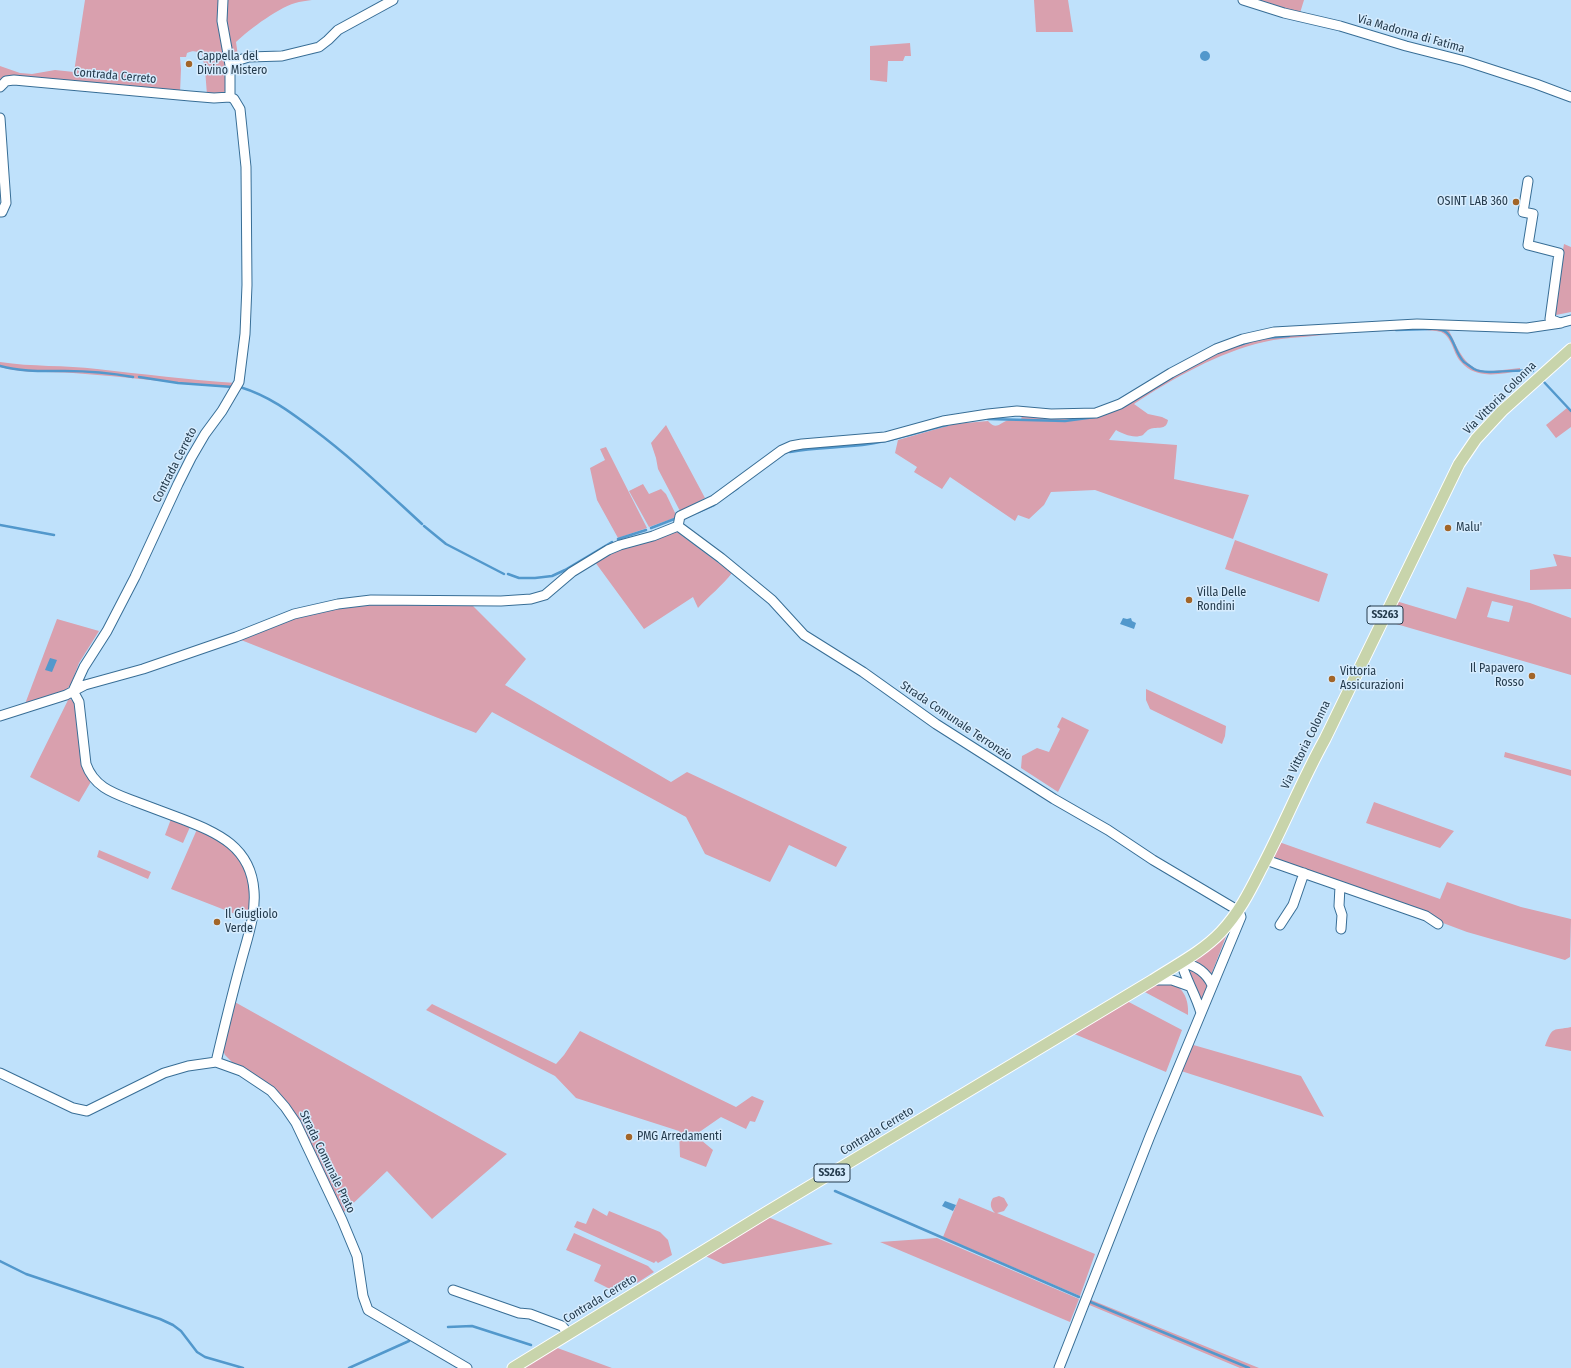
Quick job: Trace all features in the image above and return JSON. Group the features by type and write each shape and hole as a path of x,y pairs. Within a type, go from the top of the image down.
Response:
{"main road":[{"name":"Via Vittoria Colonna","path":"1153,980 1207,944 1239,911 1266,860 1306,773 1325,739 1459,464 1476,439 1502,411 1571,349"},
{"name":"Contrada Cerreto","path":"513,1368 568,1333 1153,980"}],"street":[{"path":"223,0 222,21 230,65 230,97"},
{"path":"230,65 249,57 282,56 319,47 338,30 393,0"},
{"name":"Via Madonna di Fatima","path":"1243,0 1284,13 1340,26 1406,46 1465,61 1571,97"},
{"name":"Contrada Cerreto","path":"0,87 6,80 14,80 206,97 230,97 234,99 240,109 246,167 248,285 245,334 239,382 222,411 204,434 191,458 135,577 107,630 84,667 73,691"},
{"path":"0,118 6,203 4,209 0,212"},
{"path":"1528,181 1523,212 1532,214 1528,245 1559,253 1550,319 1560,323"},
{"path":"0,716 66,695 85,684 143,669 236,637 294,614 338,604 371,600 531,600 545,595 572,572 608,550 620,545 654,536 678,526 680,516 714,500 782,450 791,446 885,437 942,421 988,414 1017,411 1051,414 1096,413 1120,404 1171,373 1216,349 1243,339 1274,332 1416,324 1527,328 1571,320"},
{"name":"Strada Comunale Terronzio","path":"678,526 721,558 772,600 804,635 863,672 936,724 1054,800 1108,830 1153,860 1239,911"},
{"path":"73,691 79,702 86,764 88,770 98,784 129,799 216,833 236,848 249,867 254,891 254,906 248,941 223,1027 216,1062"},
{"path":"1266,860 1426,916 1438,924"},
{"path":"1280,926 1293,905 1304,873"},
{"path":"1340,886 1339,906 1342,915 1341,929"},
{"path":"1059,1368 1145,1150 1240,916 1239,911"},
{"path":"1181,962 1192,965 1202,971 1212,985"},
{"path":"1181,962 1200,1013"},
{"path":"1153,980 1172,980 1189,986"},
{"name":"Strada Comunale Prato","path":"0,1073 73,1108 87,1111 164,1073 188,1066 216,1062 241,1071 271,1091 296,1123 342,1220 357,1256 368,1310 467,1368"},
{"path":"454,1290 519,1313 530,1314 562,1326 568,1333"}],"shaded area":[{"path":"85,0 312,0 291,4 283,8 257,25 236,42 238,56 227,70 225,91 221,95 207,95 202,54 195,51 187,53 186,57 180,57 180,93 0,82 0,66 20,73 32,74 55,70 74,72"},
{"path":"1034,0 1068,0 1073,32 1036,32"},
{"path":"1257,0 1304,0 1300,13"},
{"path":"910,43 911,56 905,56 903,61 888,61 887,82 870,80 870,46"},
{"path":"1564,244 1571,247 1571,312 1551,316"},
{"path":"1447,327 1461,354 1471,366 1485,371 1520,368 1520,371 1481,374 1467,368 1459,360 1448,338 1441,332 1412,330 1332,334 1273,340 1230,352 1196,367 1134,404 1148,414 1168,420 1167,423 1161,428 1149,429 1140,436 1129,436 1116,430 1109,440 1177,445 1174,479 1249,495 1233,539 1095,490 1051,492 1044,505 1029,519 1018,515 1015,521 950,477 942,489 914,472 917,467 895,453 898,440 954,424 988,421 997,426 1008,420 1021,421 1022,414 1095,414 1224,348 1265,336 1316,331"},
{"path":"0,362 24,365 85,368 183,379 236,383 233,388 64,372 27,371 0,367"},
{"path":"1567,408 1571,411 1571,427 1556,438 1546,425"},
{"path":"666,425 705,498 680,511 658,469 651,443"},
{"path":"606,447 647,528 618,538 597,500 590,468 605,460 600,449"},
{"path":"643,484 649,494 661,489 666,494 677,517 649,527 629,491"},
{"path":"673,531 677,532 732,573 698,608 693,597 644,629 595,562 617,550"},
{"path":"1235,540 1328,574 1319,602 1225,569"},
{"path":"1553,554 1571,557 1571,589 1530,590 1530,570 1557,566"},
{"path":"1467,587 1530,603 1571,618 1571,675 1386,621 1396,601 1456,619","holes":["1492,601 1513,606 1509,622 1487,617"]},
{"path":"469,602 526,659 505,685 671,782 687,772 847,847 836,867 789,845 770,882 705,854 686,817 492,712 476,733 236,638 304,615 367,603"},
{"path":"57,619 99,631 79,663 71,684 66,690 25,704"},
{"path":"1146,689 1226,726 1222,744 1150,709 1146,700"},
{"path":"69,698 75,703 81,765 92,780 79,802 30,777"},
{"path":"1062,717 1089,730 1058,792 1021,768 1022,756 1037,748 1049,752 1060,729 1057,727"},
{"path":"1505,752 1571,770 1571,776 1504,757"},
{"path":"1374,802 1454,831 1440,848 1366,823"},
{"path":"171,819 190,827 183,843 165,835"},
{"path":"198,827 224,842 235,853 246,870 250,888 248,919 171,889"},
{"path":"1279,842 1440,899 1447,882 1521,907 1571,919 1570,957 1565,960 1467,932 1443,923 1434,917 1271,858"},
{"path":"99,850 151,872 148,879 97,857"},
{"path":"1227,934 1211,975 1192,963"},
{"path":"1189,968 1200,975 1208,987 1202,1001 1198,995"},
{"path":"1155,983 1171,983 1180,988 1187,1000 1188,1015 1141,990"},
{"path":"1125,1000 1182,1030 1166,1072 1072,1033"},
{"path":"233,1001 507,1154 432,1219 387,1171 341,1215 289,1108 225,1055 222,1048"},
{"path":"432,1004 556,1064 580,1031 736,1107 752,1096 764,1101 755,1122 750,1121 746,1129 721,1117 695,1135 713,1150 706,1167 680,1157 679,1131 576,1098 555,1076 426,1010"},
{"path":"1571,1027 1571,1051 1545,1046 1554,1030"},
{"path":"1190,1044 1301,1076 1324,1117 1178,1070"},
{"path":"999,1196 1004,1198 1008,1205 1004,1211 997,1213 1095,1254 1080,1296 943,1237 959,1198 995,1213 991,1202 993,1198"},
{"path":"593,1208 607,1216 609,1211 660,1232 668,1240 672,1255 658,1263 656,1261 654,1263 574,1227 577,1221 586,1224"},
{"path":"768,1217 833,1244 723,1264 703,1255"},
{"path":"574,1233 648,1266 654,1272 637,1283 630,1279 614,1291 594,1281 601,1265 566,1250"},
{"path":"937,1238 1079,1299 1070,1322 880,1242"},
{"path":"1089,1299 1259,1368 1240,1368 1087,1304"},
{"path":"552,1346 612,1368 519,1368"}],"water":[{"path":"1203,51 1207,51 1209,52 1209,60 1203,61 1200,58 1200,54"},
{"path":"1123,618 1131,618 1132,621 1136,623 1134,629 1120,624"},
{"path":"50,658 57,660 52,672 45,670"},
{"path":"945,1201 956,1205 953,1211 942,1206"}],"waterway":[{"path":"1396,330 1431,329"},
{"path":"1438,329 1448,334 1460,358 1474,369 1487,372 1519,370 1533,371"},
{"path":"1266,338 1289,336"},
{"path":"1239,345 1249,342"},
{"path":"0,366 24,370 91,372 133,377"},
{"path":"139,377 178,383 233,387"},
{"path":"1543,381 1571,411"},
{"path":"240,387 270,399 313,429 355,463 422,524"},
{"path":"988,419 1065,421 1095,417"},
{"path":"790,452 879,442 947,425"},
{"path":"729,494 738,488"},
{"path":"698,512 714,505"},
{"path":"651,528 677,518"},
{"path":"0,525 54,535"},
{"path":"424,526 446,544 504,574"},
{"path":"618,539 646,530"},
{"path":"508,574 519,578 552,576 612,542"},
{"path":"835,1191 1079,1297"},
{"path":"0,1261 26,1274 160,1319 173,1325 181,1331 197,1352 205,1357 243,1368"},
{"path":"1088,1301 1249,1368"},
{"path":"448,1327 472,1326 531,1345"},
{"path":"349,1368 409,1341"}],"place":[{"name":"Cappella del Divino Mistero","path":"189,64"},
{"name":"OSINT LAB 360","path":"1516,202"},
{"name":"Malu'","path":"1448,528"},
{"name":"Villa Delle Rondini","path":"1189,600"},
{"name":"Il Papavero Rosso","path":"1532,676"},
{"name":"Vittoria Assicurazioni","path":"1332,679"},
{"name":"Il Giugliolo Verde","path":"217,922"},
{"name":"PMG Arredamenti","path":"629,1137"}]}
